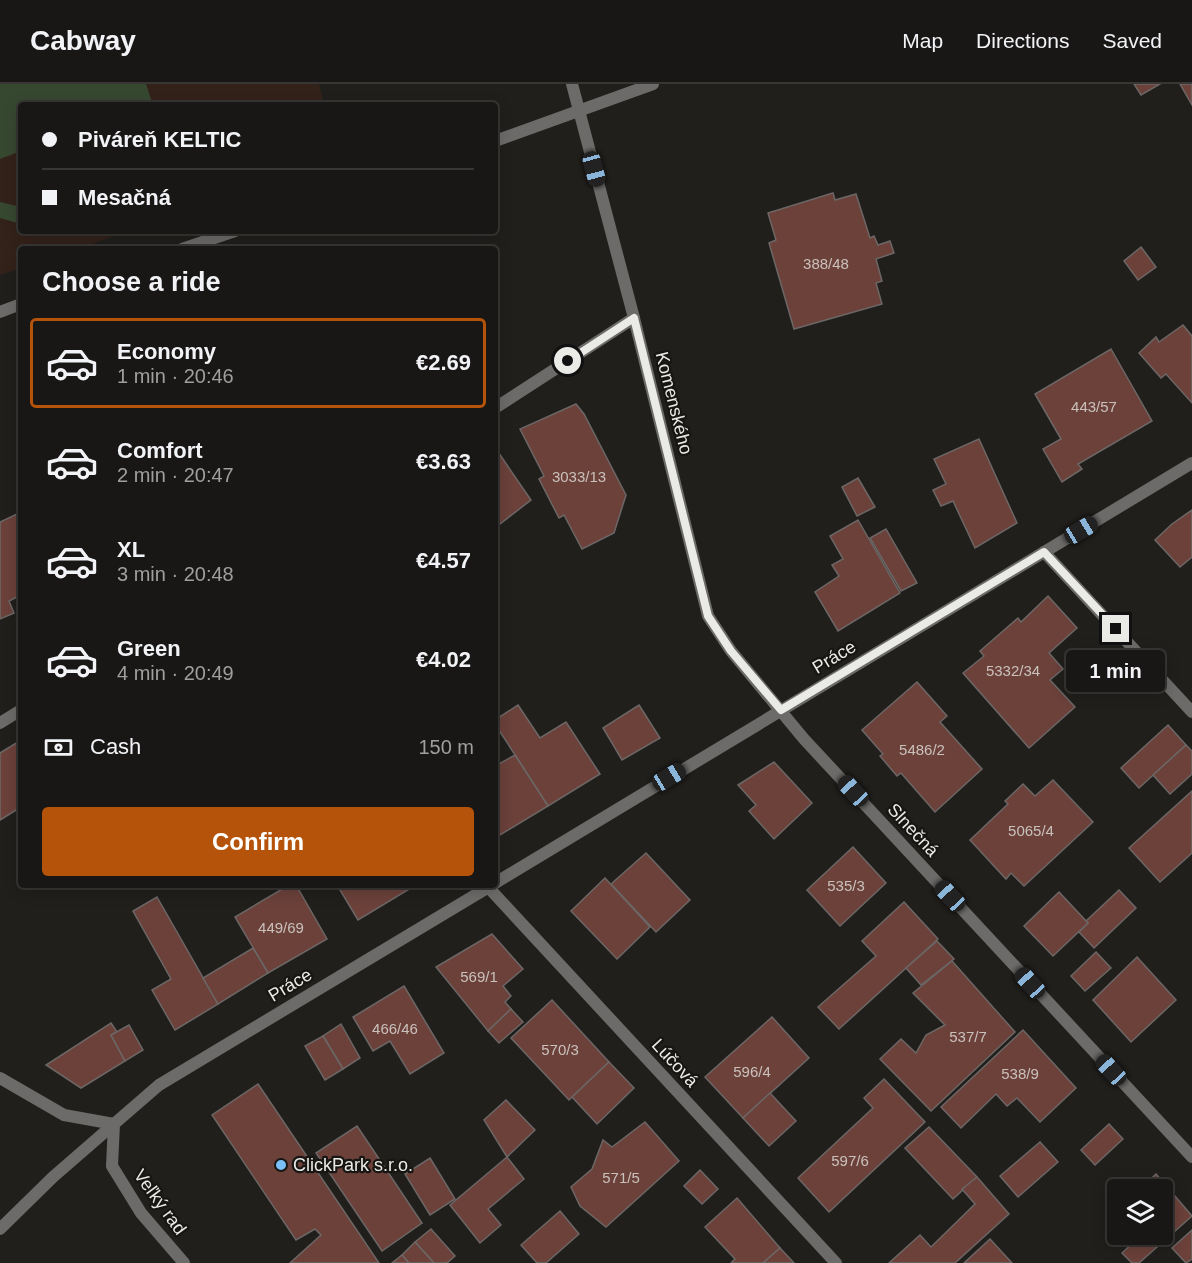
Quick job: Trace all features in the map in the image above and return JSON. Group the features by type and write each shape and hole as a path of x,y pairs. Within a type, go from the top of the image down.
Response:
{"street":[{"name":"Komenského","path":"572,84 634,318 708,616 731,651 781,710"},
{"path":"498,140 653,84"},
{"path":"191,246 226,234"},
{"path":"0,312 18,305"},
{"path":"498,406 634,318"},
{"name":"Práce","path":"498,881 1192,463"},
{"path":"1044,552 1192,712"},
{"name":"Slnečná","path":"781,710 804,739 1192,1157"},
{"path":"0,723 18,712"},
{"name":"Práce","path":"0,1229 53,1177 159,1085 487,888"},
{"name":"Lúčová","path":"495,888 836,1263"},
{"path":"0,1078 64,1115 114,1124"},
{"name":"Veľký rad","path":"114,1124 112,1166 141,1213 184,1263"}],"shaded area":[{"path":"0,84 319,84 323,102 18,102 18,234 120,234 86,246 18,246 18,269 0,275"}],"green space":[{"path":"0,84 146,84 152,102 18,102 18,152 0,159"},
{"path":"0,202 18,206 18,223 0,218"}],"building":[{"path":"1134,84 1160,84 1141,95"},
{"path":"1180,84 1192,84 1192,105"},
{"path":"833,193 835,200 856,194 870,238 874,236 878,245 890,241 894,253 876,259 882,281 876,283 882,304 794,329 769,243 776,240 768,213"},
{"path":"1141,247 1156,267 1138,280 1124,261"},
{"path":"1183,325 1192,336 1192,403 1166,374 1161,378 1139,353 1156,337 1159,342"},
{"path":"1111,349 1152,421 1078,464 1082,469 1062,482 1043,449 1061,439 1035,394"},
{"path":"576,404 584,414 626,495 614,533 582,549 564,515 559,518 539,479 544,476 520,429"},
{"path":"979,439 1017,523 975,548 953,501 941,506 933,490 946,484 934,459"},
{"path":"498,452 531,500 498,525"},
{"path":"858,478 875,507 857,516 842,487"},
{"path":"1192,510 1192,557 1180,567 1155,540"},
{"path":"17,514 18,516 18,596 9,601 14,613 0,619 0,522"},
{"path":"858,520 900,593 838,631 815,592 839,576 832,565 843,559 830,536"},
{"path":"886,529 917,583 901,591 870,538"},
{"path":"1048,596 1077,628 1049,653 1063,669 1050,680 1075,707 1029,748 963,673 984,656 980,651 1018,618 1021,622"},
{"path":"917,682 947,716 940,722 982,769 935,812 901,773 897,776 880,756 883,754 862,730"},
{"path":"518,705 540,738 566,722 600,774 548,806 498,729 498,718"},
{"path":"639,705 660,738 622,760 603,728"},
{"path":"1168,725 1186,745 1139,788 1121,768"},
{"path":"18,742 18,809 0,820 0,753"},
{"path":"1186,745 1192,751 1192,774 1170,794 1153,775"},
{"path":"515,755 548,806 498,836 498,764"},
{"path":"774,762 812,803 774,839 749,811 756,805 738,785"},
{"path":"1053,780 1093,822 1024,886 1011,873 1006,879 970,840 1008,804 1005,801 1023,784 1035,796"},
{"path":"1192,791 1192,853 1160,882 1129,848"},
{"path":"853,847 886,883 840,926 807,890"},
{"path":"646,853 690,900 656,932 611,884"},
{"path":"605,878 650,927 617,959 571,911"},
{"path":"284,888 298,888 327,939 268,973 235,917"},
{"path":"339,888 411,888 358,920"},
{"path":"1119,890 1136,908 1094,948 1079,932 1088,923 1086,921"},
{"path":"1059,892 1088,923 1053,956 1024,926"},
{"path":"157,897 218,1004 175,1030 152,990 171,979 133,911"},
{"path":"904,902 938,939 839,1029 818,1007 876,956 862,941"},
{"path":"492,934 523,969 503,986 511,996 505,1002 511,1009 488,1031 436,967"},
{"path":"937,941 954,959 921,985 906,968"},
{"path":"253,948 268,973 218,1004 203,978"},
{"path":"1096,952 1111,968 1085,991 1071,976"},
{"path":"1137,957 1176,1000 1131,1042 1093,1000"},
{"path":"952,961 1015,1032 931,1111 880,1059 901,1039 916,1053 926,1035 945,1025 913,993"},
{"path":"404,986 444,1053 410,1074 390,1041 373,1051 353,1017"},
{"path":"552,1000 609,1062 569,1100 511,1038"},
{"path":"511,1009 523,1022 499,1043 488,1031"},
{"path":"772,1017 809,1058 743,1118 705,1077"},
{"path":"111,1023 117,1032 111,1035 125,1061 81,1088 46,1065"},
{"path":"341,1024 360,1058 343,1069 323,1036"},
{"path":"129,1025 143,1050 125,1061 111,1035"},
{"path":"1023,1030 1076,1088 1040,1122 1017,1098 1007,1106 996,1094 961,1128 941,1107"},
{"path":"323,1036 343,1069 325,1080 305,1046"},
{"path":"609,1062 634,1088 597,1124 572,1097"},
{"path":"884,1079 925,1122 829,1212 798,1178 873,1108 864,1098"},
{"path":"258,1084 379,1263 290,1263 321,1235 315,1229 296,1240 212,1115"},
{"path":"770,1093 796,1121 769,1146 743,1118"},
{"path":"506,1100 535,1130 507,1157 484,1120"},
{"path":"645,1122 679,1161 606,1227 580,1206 571,1187 592,1169 603,1140 612,1147"},
{"path":"1109,1124 1123,1139 1095,1165 1081,1150"},
{"path":"357,1126 422,1223 382,1251 316,1153"},
{"path":"929,1127 977,1177 953,1199 905,1148"},
{"path":"1040,1142 1058,1162 1018,1197 1000,1176"},
{"path":"507,1157 524,1179 488,1209 501,1225 480,1243 450,1205"},
{"path":"430,1158 455,1199 430,1215 405,1174"},
{"path":"700,1170 718,1189 702,1204 684,1186"},
{"path":"1156,1174 1160,1179 1151,1179"},
{"path":"977,1177 1009,1214 955,1263 889,1263 920,1235 931,1247 975,1204 962,1189"},
{"path":"1173,1194 1192,1216 1173,1233"},
{"path":"737,1198 780,1248 763,1263 731,1263 735,1259 705,1227"},
{"path":"560,1211 579,1234 546,1263 537,1263 521,1245"},
{"path":"431,1229 455,1256 447,1263 434,1263 415,1242"},
{"path":"1192,1230 1192,1259 1186,1263 1172,1248"},
{"path":"990,1239 1012,1263 964,1263"},
{"path":"415,1242 434,1263 409,1263 402,1255"},
{"path":"1131,1245 1159,1245 1139,1263 1132,1263 1122,1253"},
{"path":"780,1248 794,1263 763,1263"},
{"path":"402,1255 409,1263 392,1263"}],"place":[{"name":"ClickPark s.r.o.","path":"281,1165"}],"route":[{"path":"568,361 634,318 708,616 731,651 781,710 1044,552 1116,629"}]}
